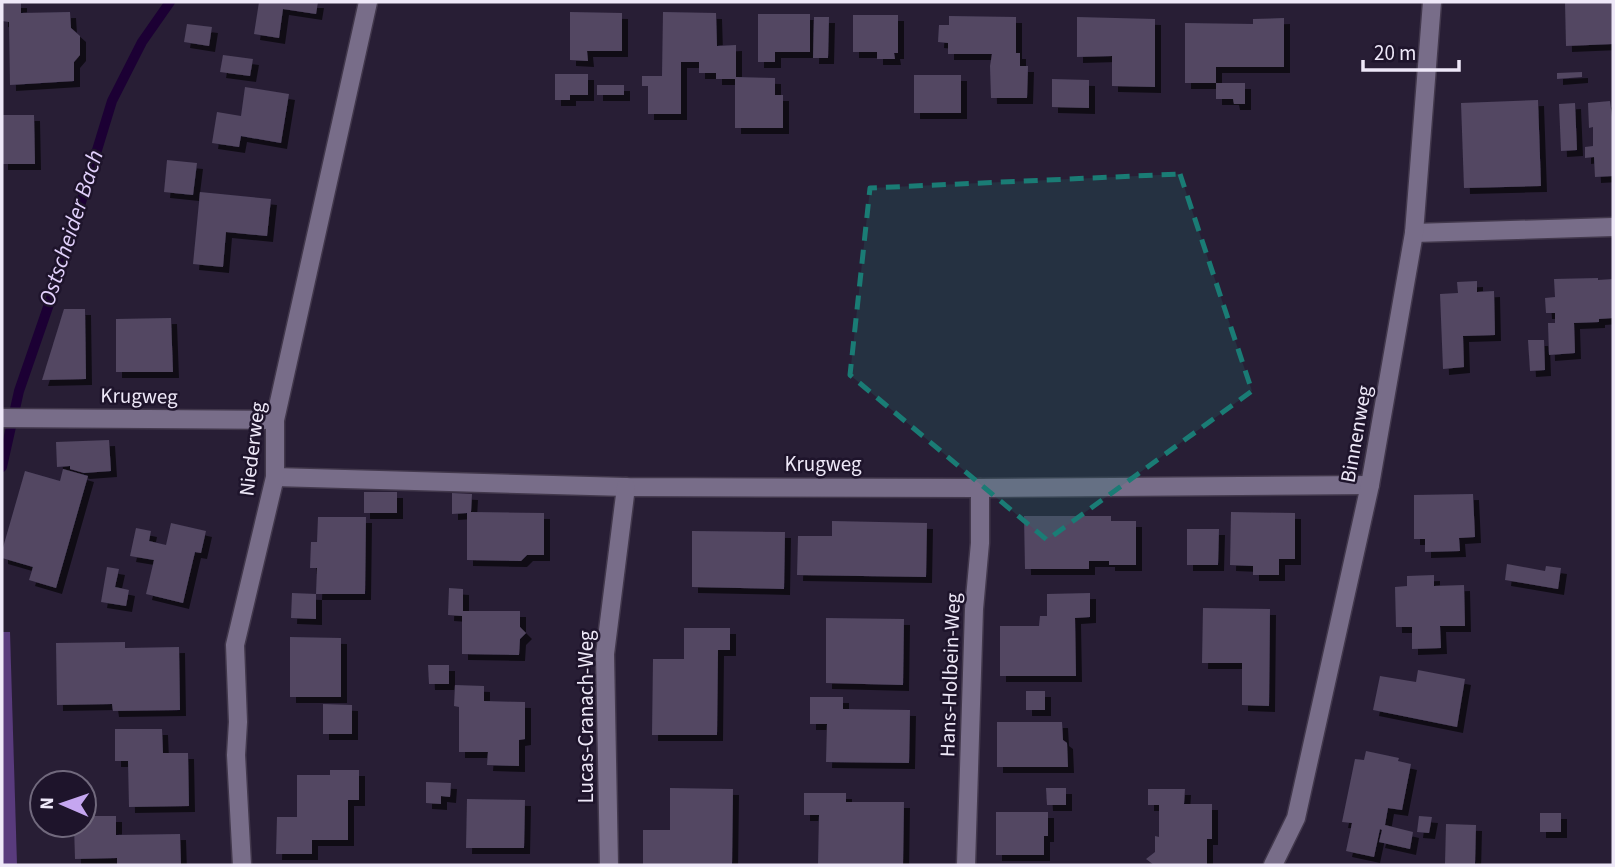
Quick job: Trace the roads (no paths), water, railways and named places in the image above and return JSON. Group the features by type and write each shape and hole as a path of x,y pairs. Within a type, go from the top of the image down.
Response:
{"street":[{"name":"Niederweg","path":"242,865 236,755 238,722 235,645 275,477 275,420 368,2"},
{"name":"Binnenweg","path":"1273,865 1296,818 1370,485 1414,233 1432,2"},
{"path":"1414,233 1613,227"},
{"name":"Krugweg","path":"2,418 275,420"},
{"name":"Krugweg","path":"275,477 626,487 1370,485"},
{"name":"Lucas-Cranach-Weg","path":"609,865 605,654 626,487"},
{"name":"Hans-Holbein-Weg","path":"966,865 980,488"}],"waterway":[{"name":"Ostscheider Bach","path":"2,467 19,391 57,281 112,101 142,42 170,2"}]}
